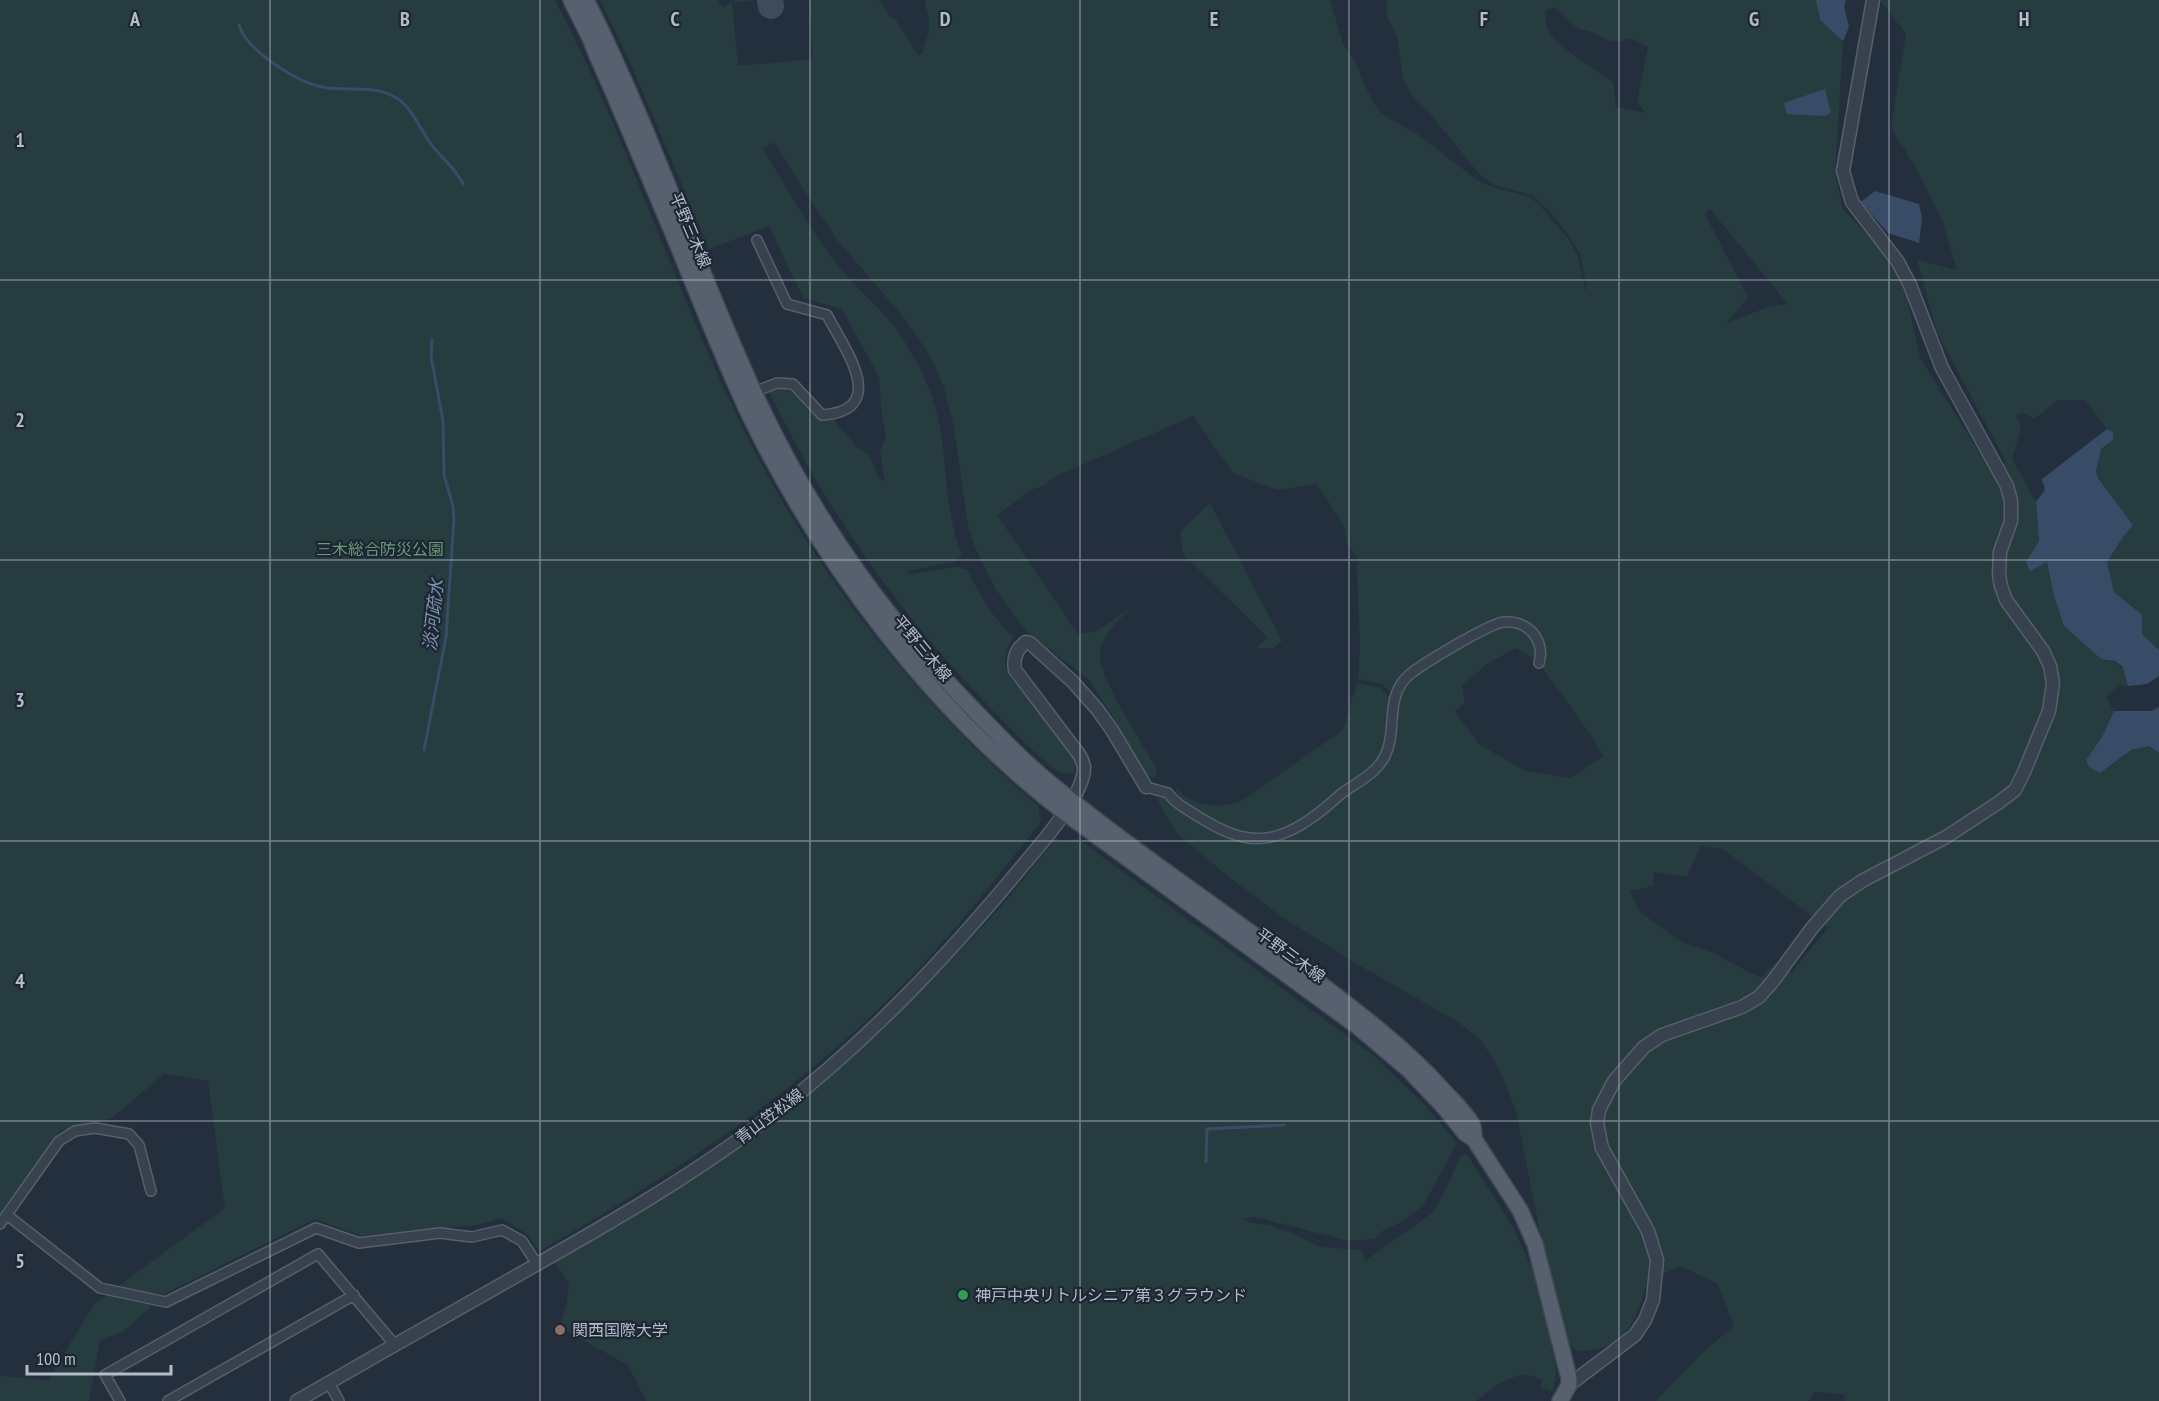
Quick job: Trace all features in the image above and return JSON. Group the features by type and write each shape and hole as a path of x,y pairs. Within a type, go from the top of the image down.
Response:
{"main road":[{"name":"平野三木線","path":"571,0 591,40 741,397 774,462 812,528 873,616 941,697 994,751 1357,1026 1414,1075 1465,1133 1474,1139 1520,1210 1535,1244 1569,1385"},
{"name":"平野三木線","path":"586,0 614,58 754,392 786,457 815,507 849,560 893,619 939,673 1068,806"},
{"path":"1560,1401 1569,1385"}],"street":[{"path":"1569,1385 1627,1342 1641,1328 1650,1310 1655,1288 1657,1260 1648,1231 1602,1148 1598,1124 1599,1110 1614,1081 1644,1047 1662,1035 1743,1007 1759,997 1812,928 1840,896 1862,881 1946,837 2015,790 2032,755 2051,703 2053,684 2050,666 2039,645 2006,600 2001,586 2000,552 2011,521 2011,501 2007,486 1942,368 1910,285 1898,262 1852,202 1843,171 1873,0"},
{"path":"754,392 777,383 793,384 822,415 835,414 855,403 860,391 859,377 827,315 787,304 757,240"},
{"path":"1146,787 1168,793 1173,800 1234,836 1256,839 1275,835 1297,827 1312,818 1381,764 1390,741 1393,705 1398,689 1402,682 1418,668 1478,634 1507,622 1520,624 1534,634 1540,650 1539,663"},
{"name":"青山笠松線","path":"297,1401 660,1193 733,1143 806,1087 877,1025 930,972 1049,834 1068,806 1082,779 1083,762 1075,748 1015,670 1017,652 1026,642 1073,682 1091,702 1112,729 1146,787"},
{"path":"0,1224 59,1141 75,1131 95,1128 129,1134 139,1145 151,1191"},
{"path":"6,1215 100,1288 166,1302 316,1228 359,1243 440,1233 472,1237 502,1230 522,1241 537,1264"},
{"path":"120,1401 105,1375 318,1254 395,1345"},
{"path":"168,1401 354,1295"},
{"path":"329,1383 339,1401"}],"green space":[{"name":"三木総合防災公園","path":"0,0 555,0 604,102 713,365 765,472 831,577 868,627 949,721 1039,807 1040,823 924,963 837,1047 790,1086 693,1157 591,1221 539,1251 527,1234 502,1218 477,1225 361,1236 315,1219 166,1293 123,1332 100,1340 87,1401 0,1401 0,1376 48,1380 94,1304 225,1208 208,1081 164,1074 112,1118 59,1131 0,1213"},
{"path":"600,0 718,0 723,8 735,0 758,0 732,3 738,66 813,59 809,0 879,0 892,19 894,17 918,55 923,54 929,30 925,0 1330,0 1343,44 1355,61 1379,111 1417,134 1477,180 1530,197 1568,238 1578,256 1585,290 1587,289 1580,254 1551,213 1532,195 1494,185 1480,175 1428,111 1413,97 1403,79 1397,36 1387,16 1387,0 1816,0 1820,20 1843,41 1835,174 1843,209 1888,257 1907,297 1920,358 1991,471 2006,462 1937,332 1917,260 1957,270 1941,217 1915,166 1891,128 1906,34 1880,0 2159,0 2159,650 2142,634 2141,615 2114,592 2107,562 2133,525 2098,478 2096,471 2101,449 2114,439 2113,432 2107,429 2085,400 2058,400 2034,419 2022,412 2016,415 2021,428 2012,459 2036,502 2039,541 2026,562 2030,571 2047,562 2054,596 2101,659 2120,666 2128,686 2119,685 2106,697 2114,711 2102,737 2086,760 2100,773 2131,750 2149,746 2159,753 2159,1401 1845,1401 1844,1394 1814,1392 1808,1401 1656,1401 1701,1354 1734,1326 1717,1283 1680,1266 1648,1281 1633,1321 1621,1337 1601,1348 1577,1351 1570,1344 1562,1329 1516,1111 1500,1070 1480,1039 1458,1022 1352,961 1282,917 1230,878 1178,834 1156,797 1165,798 1199,822 1224,835 1237,840 1264,842 1347,795 1379,770 1400,692 1410,678 1466,643 1502,625 1519,626 1530,635 1536,648 1535,659 1515,648 1487,664 1462,686 1465,703 1455,711 1480,745 1526,771 1571,778 1603,756 1591,735 1540,665 1540,640 1515,619 1426,659 1392,694 1382,684 1358,679 1360,648 1357,566 1359,559 1347,544 1344,526 1317,484 1277,490 1233,473 1193,416 1054,477 1045,485 1031,490 997,515 1078,634 1097,631 1132,607 1108,633 1100,653 1101,663 1113,694 1157,769 1155,777 1147,776 1088,679 1030,634 995,588 975,548 968,526 954,427 944,387 936,369 927,351 905,319 838,241 774,142 763,149 837,264 904,340 922,372 936,409 951,514 962,555 954,562 907,571 909,574 957,567 968,570 987,606 1013,637 1006,656 1008,675 1050,724 1073,757 1076,767 1074,774 1062,773 1055,769 1031,749 968,684 902,606 843,524 792,437 769,391 780,388 788,390 814,415 823,419 833,419 858,448 870,456 879,478 885,481 880,452 886,437 879,377 842,309 803,298 769,226 709,249 634,71","holes":["1556,7 1577,28 1592,32 1607,40 1620,42 1629,38 1648,47 1637,102 1646,113 1616,107 1613,82 1554,39 1547,28 1546,10","1710,209 1787,304 1771,306 1727,323 1748,297 1705,214","1701,845 1724,850 1828,928 1791,973 1777,962 1761,978 1711,952 1683,943 1640,912 1630,891 1653,886 1654,872 1687,877"]},
{"path":"1210,503 1282,641 1274,648 1257,648 1267,637 1183,554 1180,532"},
{"path":"1357,683 1381,688 1391,698 1390,726 1386,747 1377,761 1357,780 1305,818 1276,832 1253,835 1223,826 1179,799 1176,786 1189,798 1206,805 1226,805 1243,800 1343,730"},
{"path":"1056,838 1061,842 1078,839 1373,1055 1424,1104 1457,1143 1423,1206 1402,1222 1385,1229 1374,1239 1349,1241 1254,1217 1242,1219 1288,1231 1320,1247 1362,1250 1365,1261 1432,1213 1460,1157 1466,1153 1513,1227 1538,1282 1554,1349 1556,1371 1553,1391 1541,1388 1542,1380 1524,1375 1507,1380 1476,1401 646,1401 628,1365 559,1327 566,1305 569,1284 554,1262 656,1202 729,1154 819,1083 852,1055 944,967 1002,905"}],"water":[{"path":"1816,0 1846,0 1844,6 1849,27 1843,41 1820,20"},
{"path":"1825,89 1831,113 1825,116 1787,114 1784,103"},
{"path":"1875,191 1919,204 1922,218 1919,243 1888,233 1861,202"},
{"path":"2107,429 2113,432 2114,439 2101,449 2096,471 2098,478 2133,525 2107,562 2114,592 2142,615 2142,634 2159,650 2159,676 2147,684 2128,686 2122,666 2115,661 2101,659 2064,626 2054,596 2047,562 2030,571 2026,562 2039,541 2036,502 2045,490 2042,479"},
{"path":"2159,707 2159,753 2149,746 2131,750 2100,773 2089,767 2086,760 2102,737 2114,711 2152,711"}],"waterway":[{"name":"淡河疏水","path":"239,25 251,45 274,64 299,79 322,87 368,89 386,93 401,101 429,142 463,184"},
{"name":"淡河疏水","path":"424,750 446,637 454,520 453,506 444,475 443,421 431,356 432,340"},
{"path":"1206,1162 1207,1129 1284,1125"}],"taxiway":[{"path":"770,0 771,6"}],"place":[{"name":"神戸中央リトルシニア第３グラウンド","path":"963,1295"},
{"name":"関西国際大学","path":"560,1330"}]}
